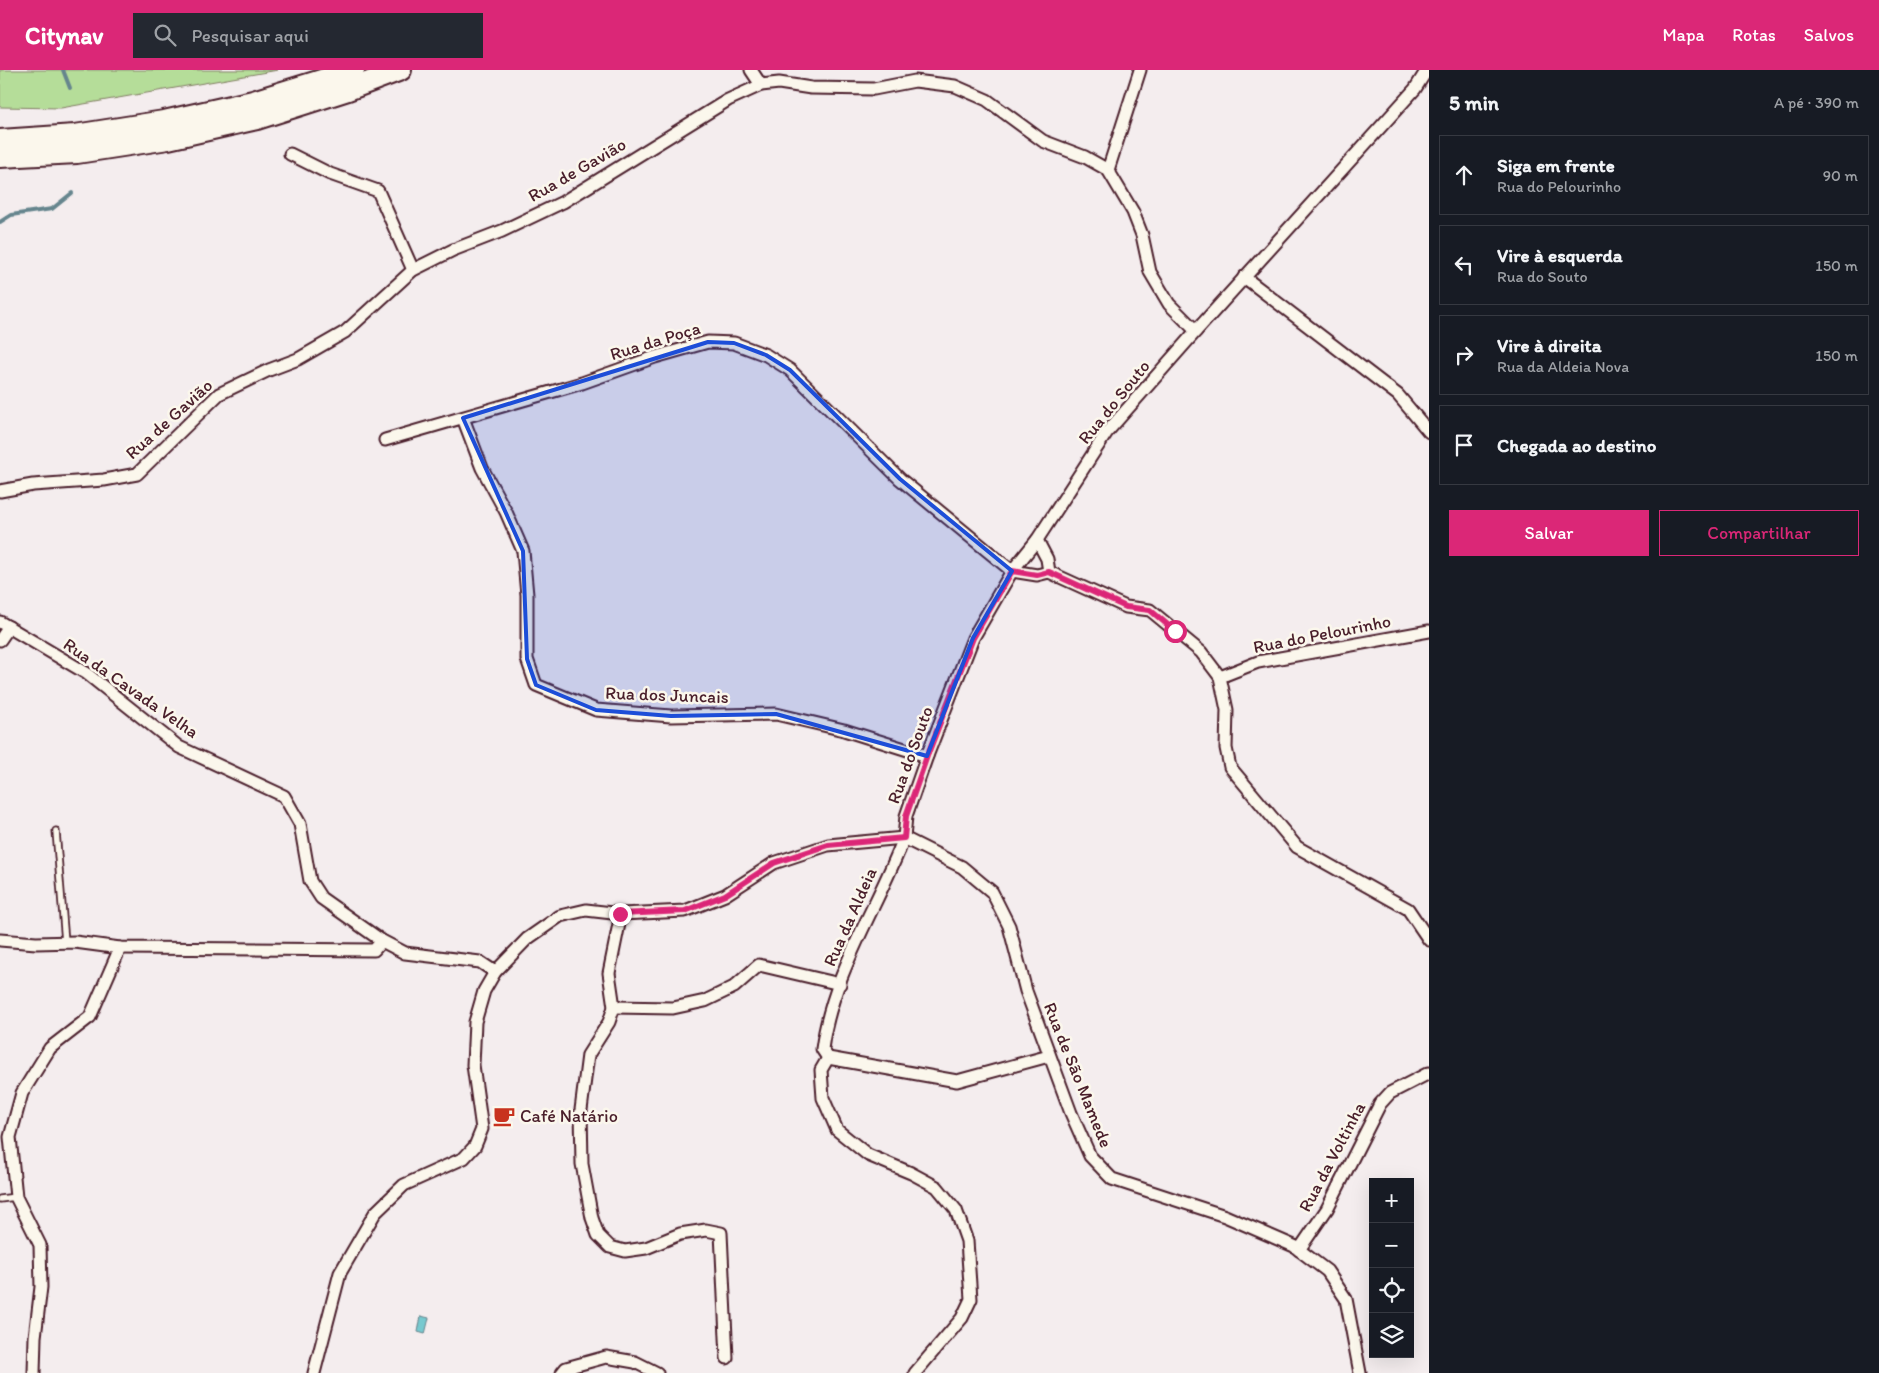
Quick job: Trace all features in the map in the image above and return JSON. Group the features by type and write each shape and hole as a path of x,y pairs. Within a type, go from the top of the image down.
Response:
{"highway":[{"path":"0,140 75,135 164,121 253,101 354,70"},
{"path":"0,157 77,153 168,139 257,119 348,90 401,70"}],"street":[{"path":"751,70 761,85"},
{"path":"1140,70 1108,170 1133,212 1142,235 1150,272 1169,304 1196,331"},
{"name":"Rua do Souto","path":"904,838 906,816 973,638 1012,571 1037,540 1107,432 1244,277 1415,89 1427,70"},
{"name":"Rua de Gavião","path":"0,491 33,485 104,480 137,474 220,394 269,370 298,359 345,332 413,270 453,250 502,232 563,202 728,100 761,85 779,84 811,88 874,89 914,81 955,86 987,100 1043,141 1085,157 1108,170"},
{"path":"290,154 330,174 378,191 413,270"},
{"path":"1244,277 1398,395 1429,432"},
{"name":"Rua da Poça","path":"385,440 582,384 655,357 708,342 734,343 766,355 790,370 900,479 1012,571"},
{"name":"Rua dos Juncais","path":"463,418 482,468 506,512 523,551 527,595 527,659 536,685 596,710 671,716 776,714 844,730 927,756"},
{"path":"1037,540 1047,559 1049,572"},
{"path":"1012,571 1037,575 1049,572 1126,607 1150,610 1201,652 1220,677 1227,710 1226,748 1230,767 1297,847 1408,908 1429,940"},
{"name":"Rua da Cavada Velha","path":"0,640 4,625 86,673 179,747 284,796 300,824 310,881 321,898 382,941 405,953 480,962 495,972"},
{"name":"Rua do Pelourinho","path":"1220,677 1258,662 1429,631"},
{"path":"314,1373 340,1273 375,1213 404,1185 464,1158 475,1146 482,1129 474,1065 475,1022 484,991 495,972 527,939 560,916 586,910 620,914 685,911 725,895 774,863 828,845 904,838"},
{"name":"Rua da Aldeia","path":"828,1058 822,1049 824,1034 840,984 904,838"},
{"name":"Rua de São Mamede","path":"904,838 962,867 992,892 1009,926 1026,991 1049,1056 1090,1156 1112,1179 1225,1216 1294,1246 1327,1271 1346,1299 1360,1373"},
{"path":"620,914 609,973 614,1007 609,1022 588,1056 581,1110 582,1164 592,1218 598,1235 610,1246 625,1251 646,1248 680,1234 706,1230 721,1233 727,1358"},
{"path":"0,940 65,942 120,948 374,950 382,941"},
{"path":"34,1373 35,1337 41,1286 40,1245 16,1197 10,1137 22,1093 50,1048 90,1017 120,948"},
{"name":"Rua da Aldeia","path":"614,1007 674,1008 705,1001 734,987 759,966 840,984"},
{"path":"915,1373 962,1318 971,1299 967,1241 956,1210 937,1187 868,1154 838,1130 823,1098 820,1070 828,1058 957,1080 1049,1056"},
{"name":"Rua da Voltinha","path":"1299,1250 1328,1209 1380,1104 1390,1093 1429,1074"},
{"path":"562,1373 566,1368 606,1357 635,1362 657,1373"}],"lane":[{"path":"56,831 65,942"},
{"path":"0,1199 16,1197"}],"highlighted area":[{"path":"708,342 734,343 766,355 790,370 900,479 1012,571 973,638 927,756 776,714 671,716 596,710 536,685 527,659 523,551 463,418"}],"green space":[{"path":"0,70 278,70 61,108 0,107"}],"water":[{"path":"421,1316 429,1318 425,1334 418,1332"}],"waterway":[{"path":"63,70 70,88"},
{"path":"0,222 11,215 52,209 72,193"}],"place":[{"name":"Café Natário","path":"504,1116"}],"route":[{"path":"620,914 685,911 725,895 774,863 828,845 904,838 906,816 973,638 1012,571 1037,575 1049,572 1126,607 1150,610 1175,631"}]}
